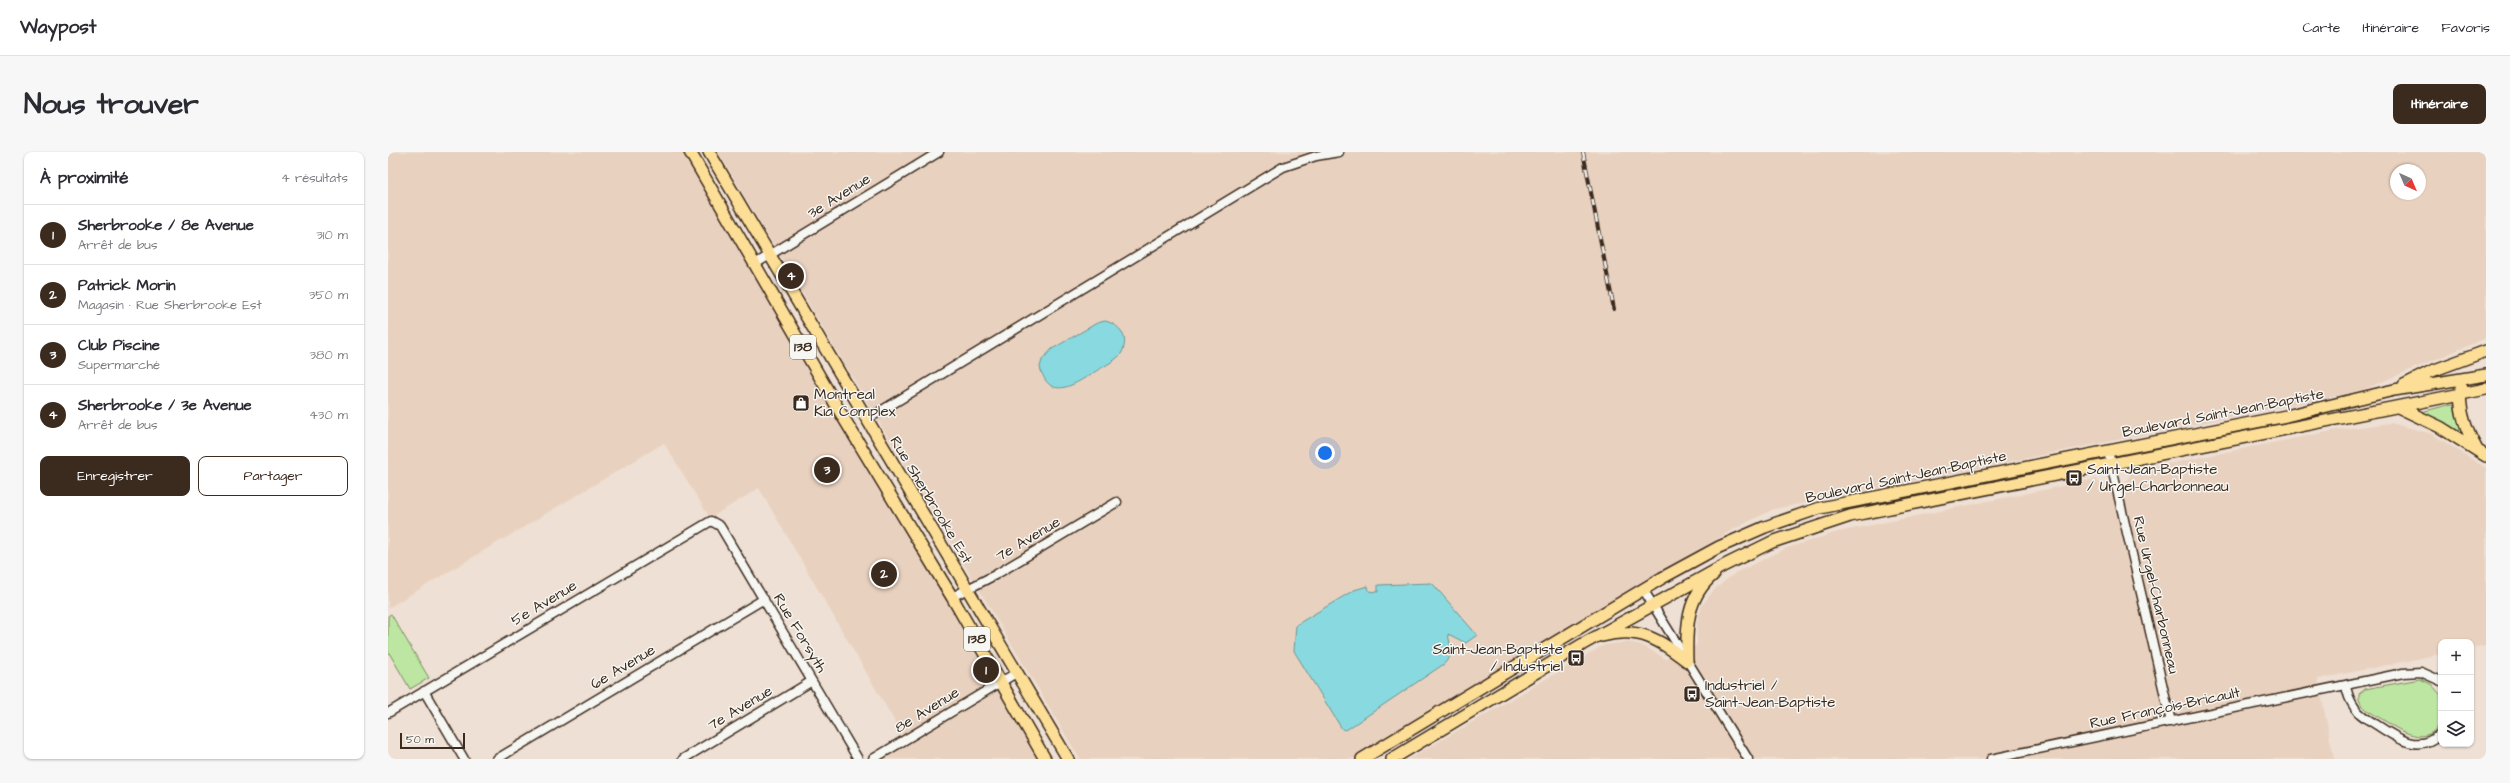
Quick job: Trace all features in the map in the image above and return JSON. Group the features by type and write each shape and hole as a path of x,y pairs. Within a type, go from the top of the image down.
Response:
{"main road":[{"name":"138","path":"690,152 850,430 952,597 1045,759"},
{"name":"Rue Sherbrooke Est","path":"709,152 966,590 1068,759"},
{"path":"2394,390 2432,371 2486,351"},
{"name":"Boulevard Saint-Jean-Baptiste","path":"1362,759 1643,590 1719,547 1765,527 1820,508 2314,410 2394,390 2486,375"},
{"path":"2462,379 2460,394 2464,422 2476,448"},
{"name":"Boulevard Saint-Jean-Baptiste","path":"1392,759 1652,604 1772,542 1850,516 2398,408 2486,389"},
{"path":"2398,408 2434,424 2476,448 2486,456"},
{"path":"850,430 866,420"},
{"path":"903,516 918,507"},
{"path":"925,552 938,541"},
{"path":"1687,662 1686,627 1690,610 1698,592 1709,578 1725,565"},
{"path":"1583,644 1604,635 1623,632 1650,636 1687,662"},
{"path":"1471,694 1479,706"}],"street":[{"name":"3e Avenue","path":"755,264 939,152"},
{"path":"866,420 1283,167 1316,156 1339,152"},
{"name":"Rue Urgel-Charbonneau","path":"2108,451 2171,722"},
{"name":"7e Avenue","path":"952,597 995,575 1117,502"},
{"name":"5e Avenue","path":"388,712 705,522 715,522"},
{"name":"Rue Forsyth","path":"715,522 764,599 858,759"},
{"path":"1643,590 1748,759"},
{"name":"6e Avenue","path":"497,759 764,599"},
{"name":"Rue François-Bricault","path":"1991,759 2416,671 2428,674 2438,679"},
{"name":"8e Avenue","path":"873,759 1016,673"},
{"name":"7e Avenue","path":"683,759 812,681"},
{"path":"2346,685 2352,704 2357,711 2402,741 2420,744 2430,741 2438,735"},
{"path":"424,691 464,759"}],"shaded area":[{"path":"388,152 687,152 1043,759 873,759 905,739 759,488 710,518 664,443 388,608"},
{"path":"718,152 2486,152 2486,338 2360,391 1774,509 1732,530 1353,759 1080,759"},
{"path":"2391,423 2432,434 2486,468 2486,645 2474,647 2474,639 2438,639 2438,655 2318,679 2334,759 1409,759 1604,645 1627,642 1642,645 1666,659 1697,645 1697,623 1702,605 1714,590 1735,573 1787,548 1838,532 2096,479 2105,489 2126,483 2132,471 2337,430"}],"green space":[{"path":"2452,404 2456,406 2461,431 2459,433 2424,413 2425,411"},
{"path":"391,614 429,678 410,689 388,651 388,616"},
{"path":"2420,679 2431,684 2438,692 2438,725 2435,730 2421,736 2406,733 2363,707 2359,700 2359,694 2365,689"}],"water":[{"path":"1105,321 1116,326 1122,333 1125,343 1121,354 1115,360 1070,386 1062,388 1049,384 1044,378 1040,367 1042,360 1052,349 1097,323"},
{"path":"1432,583 1477,635 1466,643 1448,634 1452,654 1444,664 1346,730 1342,729 1294,651 1296,625 1354,590 1368,586 1369,591 1378,592 1378,585"}],"railway":[{"path":"1583,152 1614,309"}],"place":[{"name":"Sherbrooke / 3e Avenue","path":"791,276"},
{"name":"Montreal Kia Complex","path":"801,403"},
{"name":"Club Piscine","path":"827,470"},
{"name":"Saint-Jean-Baptiste / Urgel-Charbonneau","path":"2074,478"},
{"name":"Patrick Morin","path":"884,574"},
{"name":"Saint-Jean-Baptiste / Industriel","path":"1576,658"},
{"name":"Sherbrooke / 8e Avenue","path":"986,670"},
{"name":"Industriel / Saint-Jean-Baptiste","path":"1692,694"}]}
